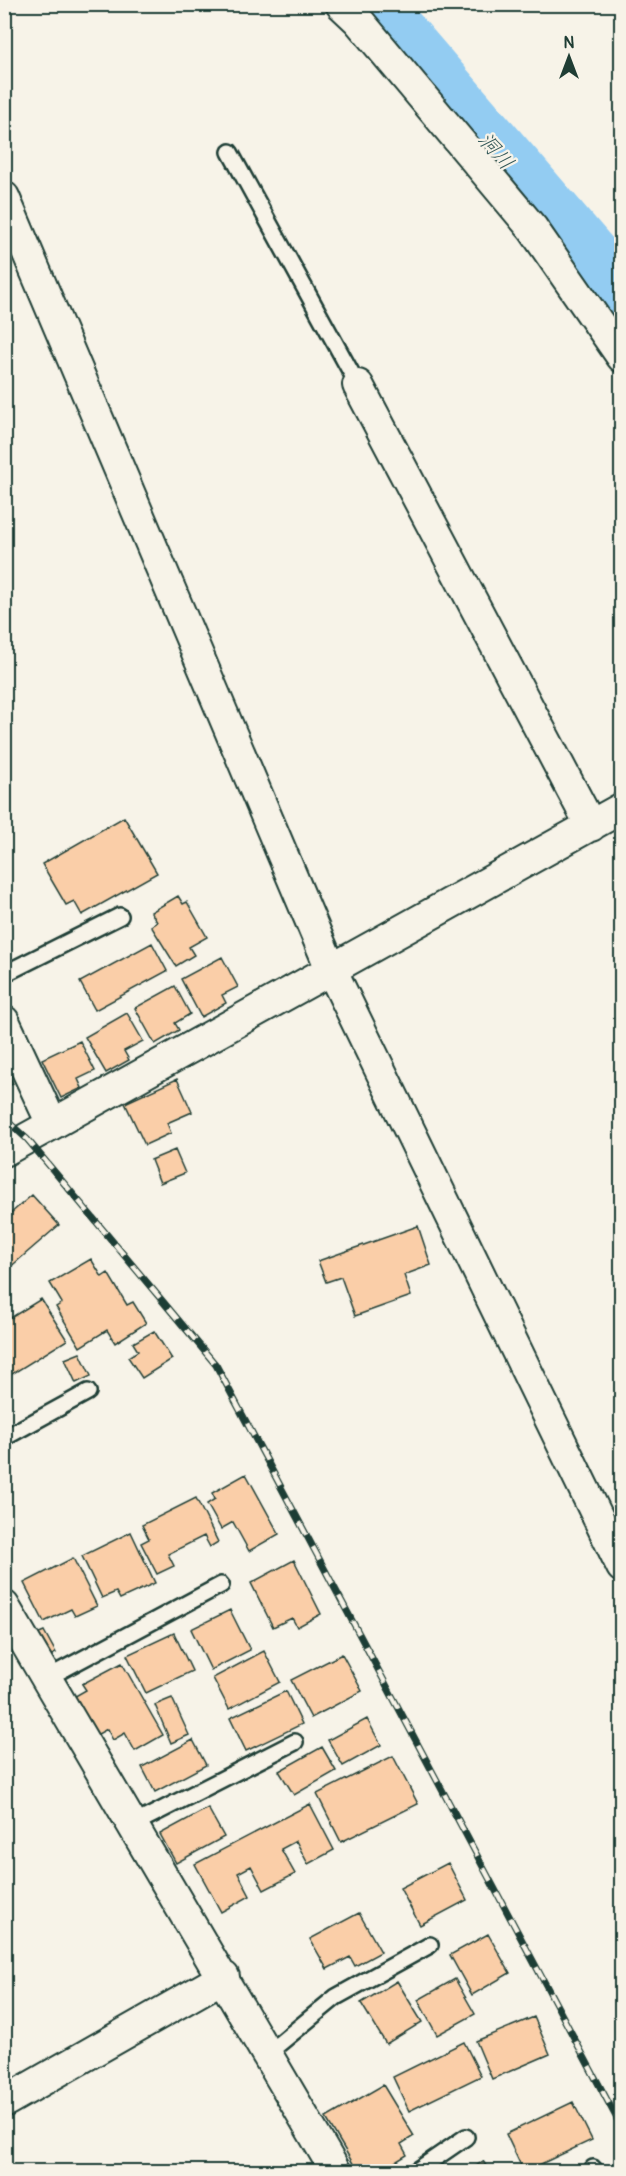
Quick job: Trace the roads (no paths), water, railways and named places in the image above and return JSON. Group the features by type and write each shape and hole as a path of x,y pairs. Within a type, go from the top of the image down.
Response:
{"street":[{"path":"341,4 358,20 533,229 621,357"},
{"path":"4,197 331,969 621,1567"},
{"path":"358,385 591,826"},
{"path":"4,1151 621,808"},
{"path":"4,1021 52,1124"},
{"path":"4,1606 224,1977 336,2172"},
{"path":"4,2102 224,1977"}],"lane":[{"path":"230,152 358,385"},
{"path":"4,974 120,916"},
{"path":"4,1438 88,1392"},
{"path":"47,1678 221,1585"},
{"path":"134,1824 295,1742"},
{"path":"268,2053 336,1997 430,1945"},
{"path":"415,2172 466,2137"}],"waterway":[{"name":"洞川","path":"370,4 622,297"}],"railway":[{"path":"4,1118 27,1139 216,1365 622,2128"}]}
